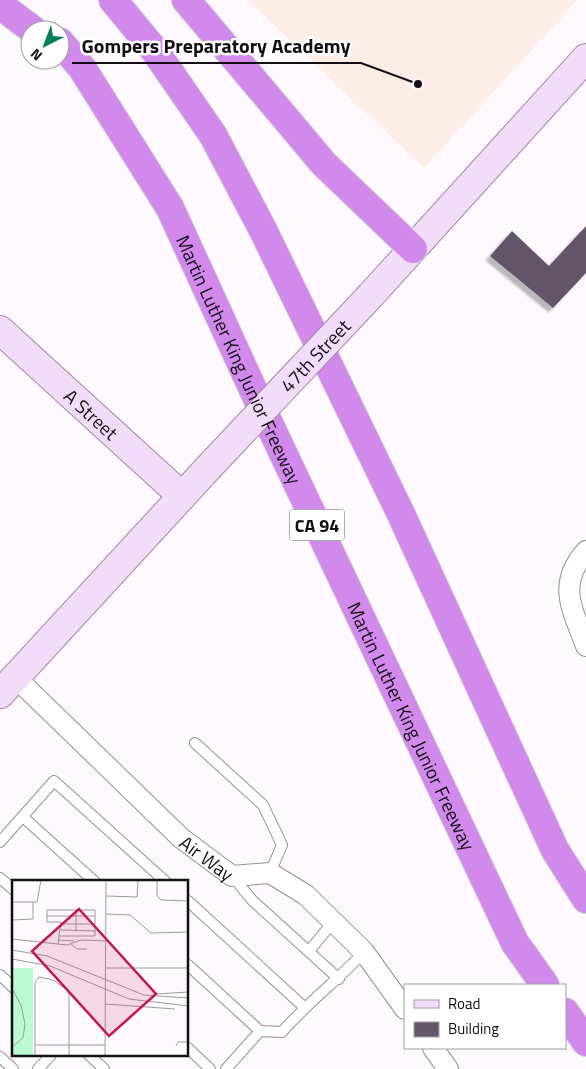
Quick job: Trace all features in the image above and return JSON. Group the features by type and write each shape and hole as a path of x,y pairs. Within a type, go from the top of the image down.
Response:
{"highway":[{"path":"25,0 42,20"},
{"path":"113,0 155,51 213,136 259,221 400,512 555,850 586,899"},
{"path":"186,0 324,164 414,249"},
{"path":"0,5 20,21"},
{"name":"Martin Luther King Junior Freeway","path":"70,54 82,68 170,208 256,396 515,943 544,984"},
{"path":"70,59 82,68"},
{"path":"566,1013 586,1042"}],"main road":[{"name":"47th Street","path":"8,686 182,496 371,296 586,58"},
{"name":"A Street","path":"0,330 182,496"}],"street":[{"path":"586,551 575,564 567,593 586,646"},
{"name":"Air Way","path":"8,686 181,838 232,876 270,873"},
{"path":"270,873 306,895 364,952 404,1008"},
{"path":"434,1049 448,1069"}],"lane":[{"path":"195,744 263,805 282,845 270,873"},
{"path":"0,842 54,781 164,880"},
{"path":"23,816 93,880"},
{"path":"232,876 253,901 339,979"},
{"path":"0,878 12,888"},
{"path":"189,905 304,1007"},
{"path":"309,951 333,922"},
{"path":"189,967 260,1031 282,1032 304,1007 339,979 364,952"},
{"path":"0,975 12,986"},
{"path":"226,1069 260,1031"},
{"path":"189,1049 210,1069"},
{"path":"38,1069 50,1056"},
{"path":"90,1056 104,1069"},
{"path":"0,1057 13,1069"}],"shaded area":[{"path":"248,0 577,0 424,168"}],"building":[{"path":"586,226 586,273 553,308 490,256 512,231 549,266"}],"place":[{"name":"Gompers Preparatory Academy","path":"418,84"}]}
